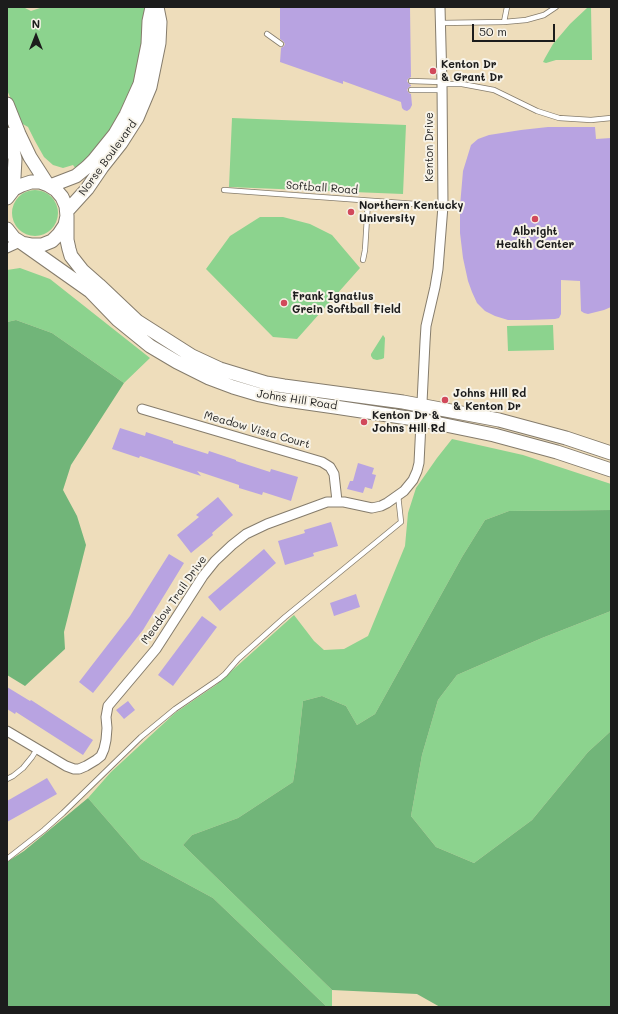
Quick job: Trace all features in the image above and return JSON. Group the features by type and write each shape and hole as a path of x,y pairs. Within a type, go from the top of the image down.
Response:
{"main road":[{"name":"Norse Boulevard","path":"49,185 76,176 87,167 114,134 126,115 140,84 148,44 149,21 152,7"},
{"name":"Norse Boulevard","path":"21,242 32,245 42,245 52,241 59,234 65,225 67,214 121,143 137,118 150,87 159,43 160,22 157,7"},
{"path":"7,104 30,157 49,185"},
{"path":"7,134 15,159 14,177 7,197"},
{"path":"7,197 22,184 40,182 49,185 62,197 66,206 67,214"},
{"name":"Johns Hill Road","path":"67,214 67,240 69,250 71,256 82,270 137,321 192,356 220,369 266,383 379,398 499,420 566,438 611,453"},
{"name":"Johns Hill Road","path":"7,229 14,238 90,291 118,320 150,346 209,378 233,387 279,399 422,420 494,435 531,444 611,470"}],"street":[{"name":"Kenton Drive","path":"422,405 424,342 438,269 443,206 440,7"},
{"path":"7,248 21,242"},
{"name":"Meadow Trail Drive","path":"7,731 66,766 74,769 86,766 96,760 101,756 106,740 106,717 108,706 156,648 203,576 215,561 246,534 267,524 327,502 337,501 354,503 372,508 381,506 404,491 413,480 420,463 422,405"},
{"name":"Meadow Vista Court","path":"142,409 322,462 330,467 334,474 337,501"}],"lane":[{"path":"504,22 507,7"},
{"path":"440,23 504,22 526,20 544,15 556,7"},
{"path":"267,34 281,44"},
{"path":"411,81 442,85"},
{"path":"411,90 442,85 462,84 494,90 537,111 559,118 591,120 611,118"},
{"name":"Softball Road","path":"224,190 443,206"},
{"path":"363,260 368,200"},
{"path":"7,859 63,813 141,737 179,706 219,680 238,659 285,617 401,522 398,495"},
{"path":"7,779 23,768 37,749"}],"green space":[{"path":"7,7 23,7 31,11 43,7 145,7 141,59 130,94 109,136 76,169 73,165 63,168 53,165 44,157 28,127 21,123 7,90"},
{"path":"591,7 592,60 556,60 546,63 543,62 553,44 570,24 587,8"},
{"path":"232,118 406,125 403,194 229,187"},
{"path":"35,190 48,194 54,200 58,213 54,226 48,232 35,236 22,232 16,226 12,213 16,200 22,194"},
{"name":"Frank Ignatius Grein Softball Field","path":"260,217 283,217 310,224 332,235 360,268 297,339 273,337 206,269 230,236"},
{"path":"20,268 50,279 150,358 124,383 52,333 16,320 7,322 7,270"},
{"path":"16,320 52,333 124,383 71,465 63,490 77,516 86,545 64,632 65,649 25,686 7,675 7,322"},
{"path":"553,325 554,350 508,351 507,326"},
{"path":"383,335 385,338 384,358 377,360 373,359 371,354"},
{"path":"452,439 523,455 611,484 611,510 509,511 485,520 462,557 375,714 357,725 346,706 322,696 303,701 293,782 238,818 192,835 183,845 332,990 332,1007 327,1007 213,898 141,859 88,798 111,772 175,713 216,685 294,615 314,641 324,650 344,649 368,636 405,546 408,513 416,488"},
{"path":"611,510 611,611 542,638 457,675 438,700 422,755 411,816 436,847 474,863 532,820 588,752 611,731 611,1007 440,1007 417,994 332,990 183,845 192,835 238,818 293,782 303,701 322,696 346,706 357,725 375,714 462,557 485,520 509,511"},
{"path":"611,611 611,731 588,752 532,820 474,863 436,847 411,816 422,755 438,700 457,675 542,638"},
{"path":"88,798 141,859 213,898 327,1007 7,1007 7,862 24,851"}],"building":[{"path":"280,7 410,7 411,77 407,81 411,86 407,90 411,94 412,105 410,109 407,111 404,110 401,102 343,81 343,84 280,62 281,48 285,44 280,39"},
{"name":"Albright Health Center","path":"548,127 595,127 596,139 611,138 611,307 588,314 584,313 581,311 580,281 561,280 561,314 559,318 508,320 485,311 477,303 468,281 460,233 460,206 463,171 471,145 478,139 489,135"},
{"path":"120,428 145,436 146,432 173,441 173,443 208,454 209,451 270,472 271,469 298,477 291,501 263,492 262,495 239,488 239,485 197,471 201,476 140,456 139,458 112,449"},
{"path":"358,463 374,468 372,474 376,475 372,489 365,487 363,493 347,489 350,481 353,481"},
{"path":"218,497 233,515 212,533 213,535 191,553 177,535 199,517 196,515"},
{"path":"331,522 338,546 313,553 314,556 285,565 278,541 305,533 304,530"},
{"path":"264,549 276,563 220,611 208,597"},
{"path":"169,554 184,563 143,630 93,693 79,682 130,616"},
{"path":"356,594 360,607 334,616 330,603"},
{"path":"202,616 217,627 173,686 158,675"},
{"path":"7,687 30,701 31,700 93,740 83,755 16,712 15,714 7,709"},
{"path":"128,701 135,710 124,719 116,710"},
{"path":"47,778 57,794 7,822 7,801"}],"place":[{"name":"Kenton Dr & Grant Dr","path":"433,71"},
{"name":"Northern Kentucky University","path":"351,212"},
{"name":"Albright Health Center","path":"535,219"},
{"name":"Frank Ignatius Grein Softball Field","path":"284,303"},
{"name":"Johns Hill Rd & Kenton Dr","path":"445,400"},
{"name":"Kenton Dr & Johns Hill Rd","path":"364,422"}]}
